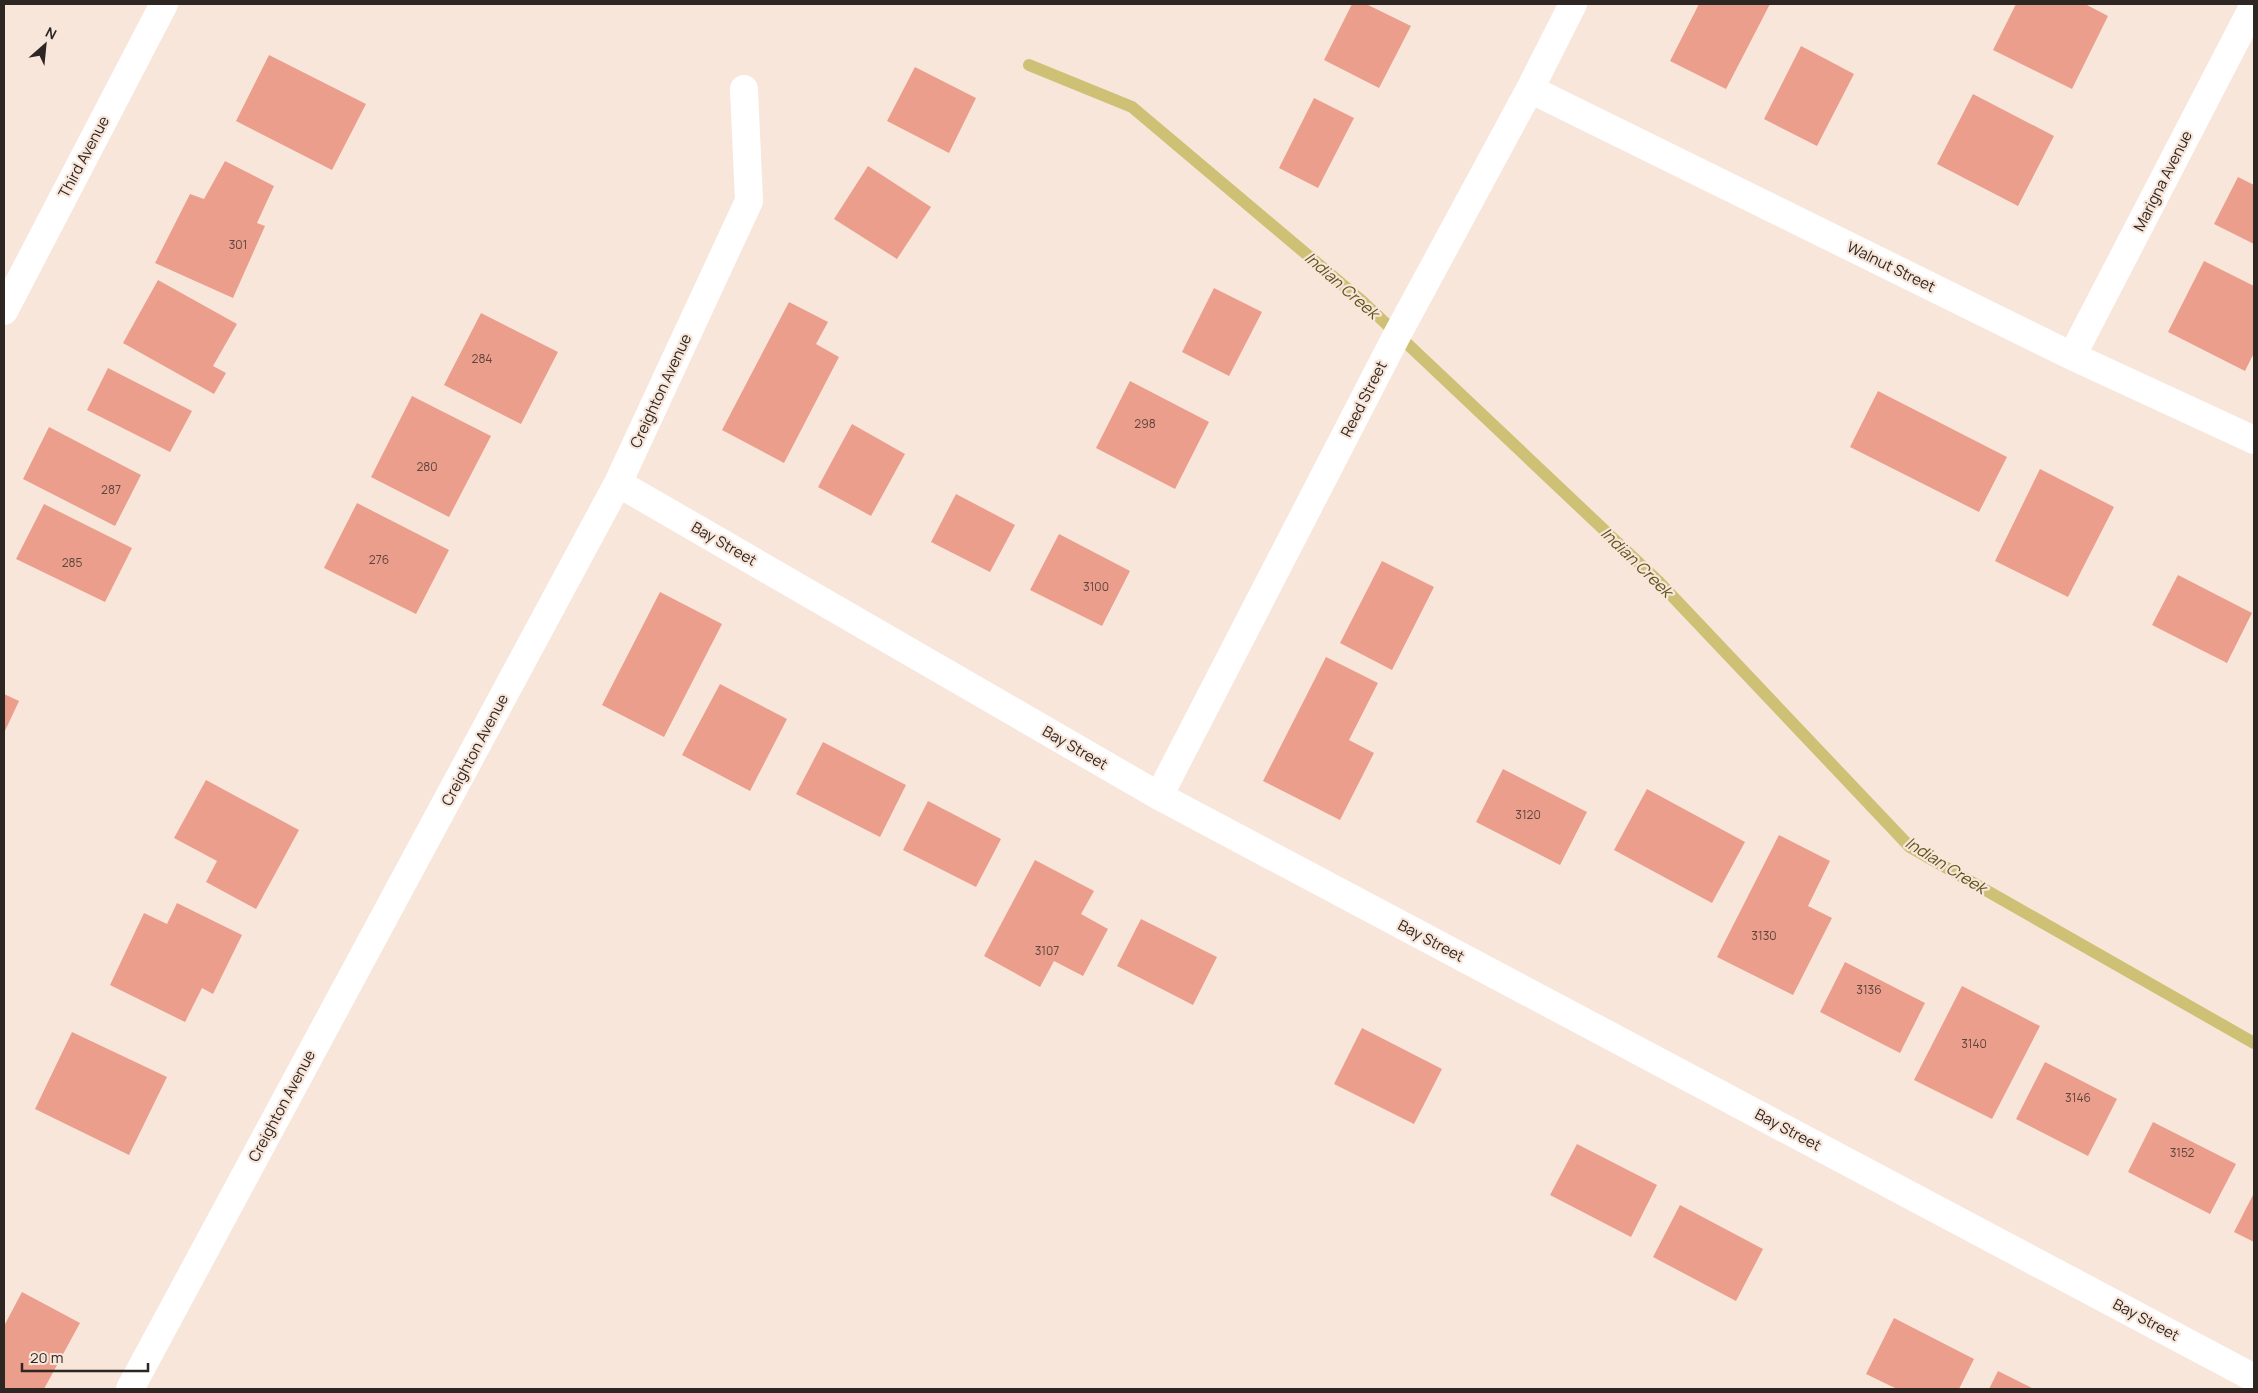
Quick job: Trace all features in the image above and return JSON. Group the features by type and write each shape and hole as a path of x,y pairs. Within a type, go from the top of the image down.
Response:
{"street":[{"name":"Third Avenue","path":"4,311 164,4"},
{"name":"Reed Street","path":"1159,796 1397,335 1530,89 1573,4"},
{"name":"Marigna Avenue","path":"2072,356 2254,5"},
{"name":"Creighton Avenue","path":"130,1389 618,483 749,201 744,88"},
{"name":"Walnut Street","path":"1530,89 2072,356 2254,440"},
{"name":"Bay Street","path":"618,483 1159,796 2254,1378"}],"building":[{"path":"1352,4 1366,4 1411,26 1379,88 1324,60"},
{"path":"1699,4 1770,4 1726,89 1670,61"},
{"path":"2016,4 2085,4 2108,16 2072,89 1993,50"},
{"path":"1801,46 1854,74 1817,146 1764,119"},
{"path":"269,55 366,104 332,170 236,121"},
{"path":"915,67 976,98 949,153 887,121"},
{"path":"1973,94 2054,136 2018,206 1937,164"},
{"path":"1314,98 1354,118 1318,188 1279,168"},
{"path":"225,161 274,186 257,223 265,226 233,298 155,263 190,194 204,199"},
{"path":"868,166 931,207 897,259 834,219"},
{"path":"2238,177 2254,185 2254,244 2214,224"},
{"path":"2204,261 2254,286 2254,353 2245,371 2168,332"},
{"path":"158,280 237,324 213,366 226,373 214,394 123,343"},
{"path":"1214,288 1262,312 1229,376 1182,352"},
{"path":"789,302 828,322 816,344 839,357 784,463 722,430"},
{"path":"481,313 558,352 521,424 444,385"},
{"path":"108,368 192,411 170,452 87,410"},
{"path":"1130,381 1209,422 1175,489 1096,448"},
{"path":"1878,391 2007,457 1979,512 1850,447"},
{"path":"412,396 491,436 449,517 371,477"},
{"path":"852,424 905,454 871,516 818,487"},
{"path":"49,427 141,475 115,526 23,479"},
{"path":"2040,469 2114,507 2068,597 1995,561"},
{"path":"956,494 1015,525 990,572 931,542"},
{"path":"357,503 449,550 416,614 324,568"},
{"path":"44,504 132,548 105,602 16,559"},
{"path":"1059,534 1130,571 1102,626 1030,590"},
{"path":"1382,561 1434,587 1392,670 1340,643"},
{"path":"2178,575 2252,613 2227,663 2152,625"},
{"path":"660,592 722,624 664,737 602,705"},
{"path":"1326,657 1378,683 1349,740 1374,753 1340,820 1263,781"},
{"path":"720,684 787,719 750,791 682,755"},
{"path":"4,694 19,701 4,733"},
{"path":"823,742 906,785 880,837 796,794"},
{"path":"1503,769 1587,812 1560,865 1476,822"},
{"path":"206,780 299,830 256,909 206,882 217,861 174,838"},
{"path":"1647,789 1745,842 1712,903 1614,850"},
{"path":"928,801 1001,839 976,887 903,850"},
{"path":"1779,835 1830,861 1808,906 1832,918 1793,995 1717,957"},
{"path":"1035,860 1094,891 1081,914 1108,929 1083,976 1054,961 1040,987 984,956"},
{"path":"177,903 242,935 213,994 202,988 185,1022 110,985 144,913 167,924"},
{"path":"1141,919 1217,957 1193,1005 1117,966"},
{"path":"1845,962 1925,1003 1900,1053 1820,1012"},
{"path":"1962,986 2040,1026 1992,1119 1914,1080"},
{"path":"1362,1028 1442,1069 1414,1124 1334,1084"},
{"path":"72,1032 167,1077 129,1155 35,1109"},
{"path":"2045,1062 2117,1099 2088,1156 2016,1119"},
{"path":"2153,1122 2236,1164 2210,1214 2128,1172"},
{"path":"1577,1144 1657,1185 1631,1237 1550,1195"},
{"path":"2254,1193 2254,1242 2234,1232"},
{"path":"1680,1205 1763,1249 1736,1301 1653,1257"},
{"path":"22,1292 80,1323 44,1389 4,1389 4,1326"},
{"path":"1894,1318 1974,1359 1959,1389 1897,1389 1866,1374"},
{"path":"1998,1371 2034,1389 1989,1389"}],"waterway":[{"name":"Indian Creek","path":"1029,65 1132,107 1362,301 1657,580 1910,847 2254,1043"}]}
